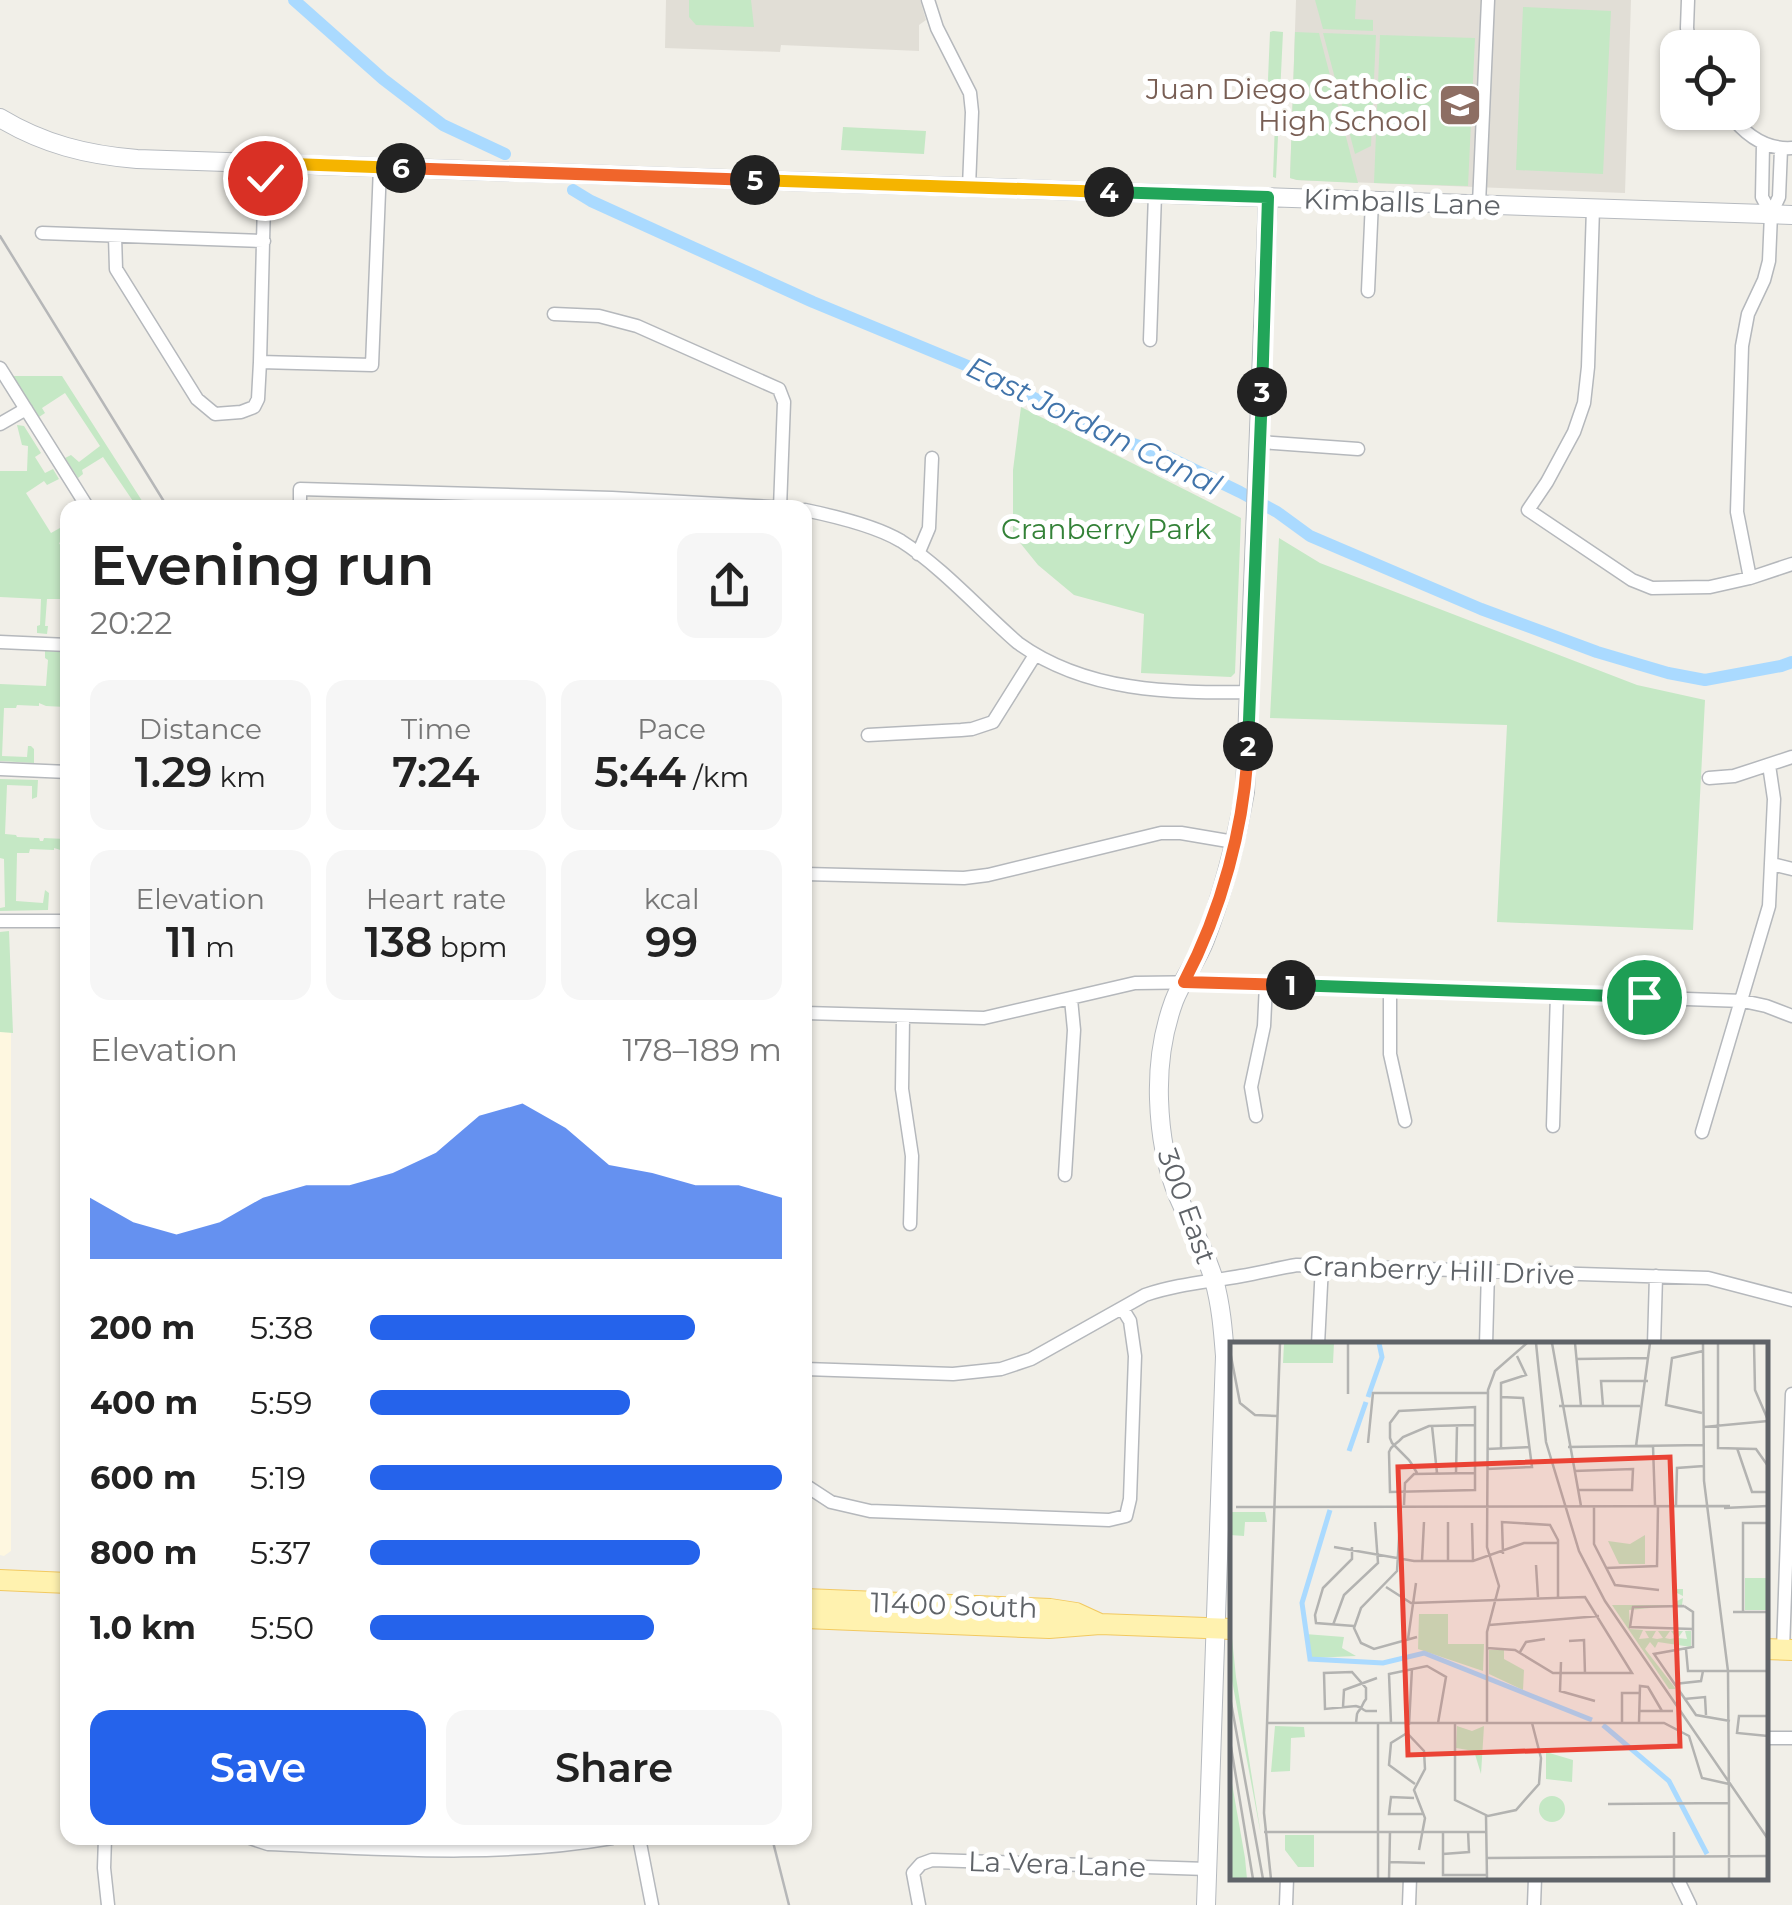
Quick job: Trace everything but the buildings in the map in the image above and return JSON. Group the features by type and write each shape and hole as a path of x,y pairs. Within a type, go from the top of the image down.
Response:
{"main road":[{"path":"0,1580 60,1583"},
{"name":"11400 South","path":"812,1599 1050,1609 1076,1613 1100,1624"},
{"name":"11400 South","path":"812,1618 1049,1628 1100,1624 1224,1629"}],"street":[{"path":"928,0 937,28 970,94 970,187"},
{"path":"1479,204 1488,0"},
{"path":"1687,30 1688,0"},
{"name":"Kimballs Lane","path":"0,118 48,142 100,155 1792,215"},
{"path":"1744,130 1777,147 1779,197 1770,214 1769,261 1748,314 1742,346 1737,512 1750,578"},
{"path":"115,236 116,269 197,399 215,414 254,407 260,362 265,163"},
{"path":"260,362 372,365 380,167"},
{"path":"1150,340 1155,194"},
{"name":"300 East","path":"1206,1905 1224,1629 1223,1328 1214,1280 1167,1164 1158,1097 1160,1065 1174,1001 1204,942 1245,792 1268,197"},
{"path":"1368,291 1372,201"},
{"path":"1593,208 1584,403 1574,432 1528,510 1632,580 1652,588 1710,587 1792,564"},
{"path":"42,233 264,241"},
{"path":"554,314 599,316 637,326 779,389 784,402 780,500"},
{"path":"0,368 83,500"},
{"path":"0,424 26,409"},
{"path":"1260,442 1358,448"},
{"path":"918,554 929,528 932,458"},
{"path":"300,500 300,489 545,500"},
{"path":"812,512 898,539 1010,636 1035,655 1063,668 1109,684 1158,690 1251,692"},
{"path":"0,642 60,645"},
{"path":"868,735 961,730 993,722 1035,655"},
{"path":"1709,778 1734,776 1792,758"},
{"path":"1702,1132 1769,906 1774,799 1769,765"},
{"path":"0,769 60,772"},
{"path":"812,874 964,878 1161,833 1234,842"},
{"path":"1772,864 1792,869"},
{"path":"0,922 60,920"},
{"path":"812,1014 984,1018 1135,984 1184,982 1742,1001 1792,1016"},
{"path":"1256,1116 1251,1088 1264,1026 1266,984"},
{"path":"1390,988 1390,1054 1404,1121"},
{"path":"1553,1126 1557,994"},
{"path":"1064,1175 1074,1030 1071,998"},
{"path":"903,1017 902,1089 912,1156 910,1224"},
{"path":"1318,1342 1322,1264"},
{"name":"Cranberry Hill Drive","path":"812,1369 953,1374 1001,1370 1031,1359 1160,1290 1297,1265 1717,1280 1792,1300"},
{"path":"1486,1342 1488,1270"},
{"path":"1654,1342 1656,1276"},
{"path":"812,1490 831,1502 870,1511 1109,1520 1126,1516 1136,1356 1130,1321 1122,1308"},
{"path":"1774,1651 1792,1394"},
{"path":"105,1845 108,1905"},
{"path":"294,1845 479,1852 562,1845"},
{"path":"641,1845 652,1905"},
{"name":"La Vera Lane","path":"919,1905 913,1873 932,1860 1207,1869"},
{"path":"1286,1905 1287,1880"},
{"path":"1409,1905 1410,1880"},
{"path":"1534,1905 1535,1880"},
{"path":"1679,1880 1690,1905"}],"shaded area":[{"path":"666,0 920,0 926,20 919,25 919,51 781,45 780,52 665,48"},
{"name":"Juan Diego Catholic High School","path":"1296,0 1631,0 1625,193 1290,178"},
{"path":"0,1032 11,1032 11,1551 4,1556 0,1555"}],"green space":[{"path":"689,0 751,0 754,27 696,25 689,17"},
{"path":"1315,0 1356,0 1355,19 1373,20 1373,31 1323,29"},
{"path":"1523,7 1611,11 1603,174 1516,170"},
{"path":"1273,31 1283,32 1276,178 1275,122 1268,79"},
{"path":"1295,32 1319,33 1358,183 1290,178"},
{"path":"1323,33 1376,35 1371,146 1355,154"},
{"path":"1380,35 1475,38 1468,186 1374,183"},
{"path":"843,127 926,131 924,154 841,150"},
{"path":"13,376 62,376 142,500 132,500 103,457 82,470 78,478 65,458 71,455 79,462 100,446 65,393 42,408 45,413 39,417"},
{"name":"Cranberry Park","path":"1021,407 1241,518 1235,673 1231,677 1141,673 1144,614 1074,595 1038,565 1013,534 1013,470"},
{"path":"17,425 24,426 41,453 35,457 45,473 53,469 59,479 47,485 44,481 26,493 51,533 60,528 60,599 47,599 47,634 37,633 41,599 0,597 0,471 27,471 28,446 22,445"},
{"path":"1279,538 1320,563 1637,685 1705,700 1693,930 1497,922 1507,725 1270,718"},
{"path":"45,650 60,651 60,707 39,703 4,708 2,756 27,757 31,746 34,763 0,761 0,684 46,686"},
{"path":"0,779 38,780 37,797 32,799 32,786 7,785 5,834 40,841 60,839 60,850 30,849 29,853 17,853 16,901 43,903 45,890 49,893 48,910 0,911 5,907 4,859 0,858"},
{"path":"9,931 13,1033 0,1032 0,932"}],"waterway":[{"name":"East Jordan Canal","path":"294,0 383,79 443,125 505,154"},
{"name":"East Jordan Canal","path":"573,190 813,302 992,376 1095,430 1166,456 1277,512 1310,536 1481,609 1597,652 1705,680 1792,662"}],"tram line":[{"path":"0,236 163,500"},
{"path":"774,1845 789,1905"}],"place":[{"name":"Juan Diego Catholic High School","path":"1460,105"}],"route":[{"path":"265,178 265,163 1268,197 1248,766 1241,817 1214,913 1184,982 1644,997"}]}
